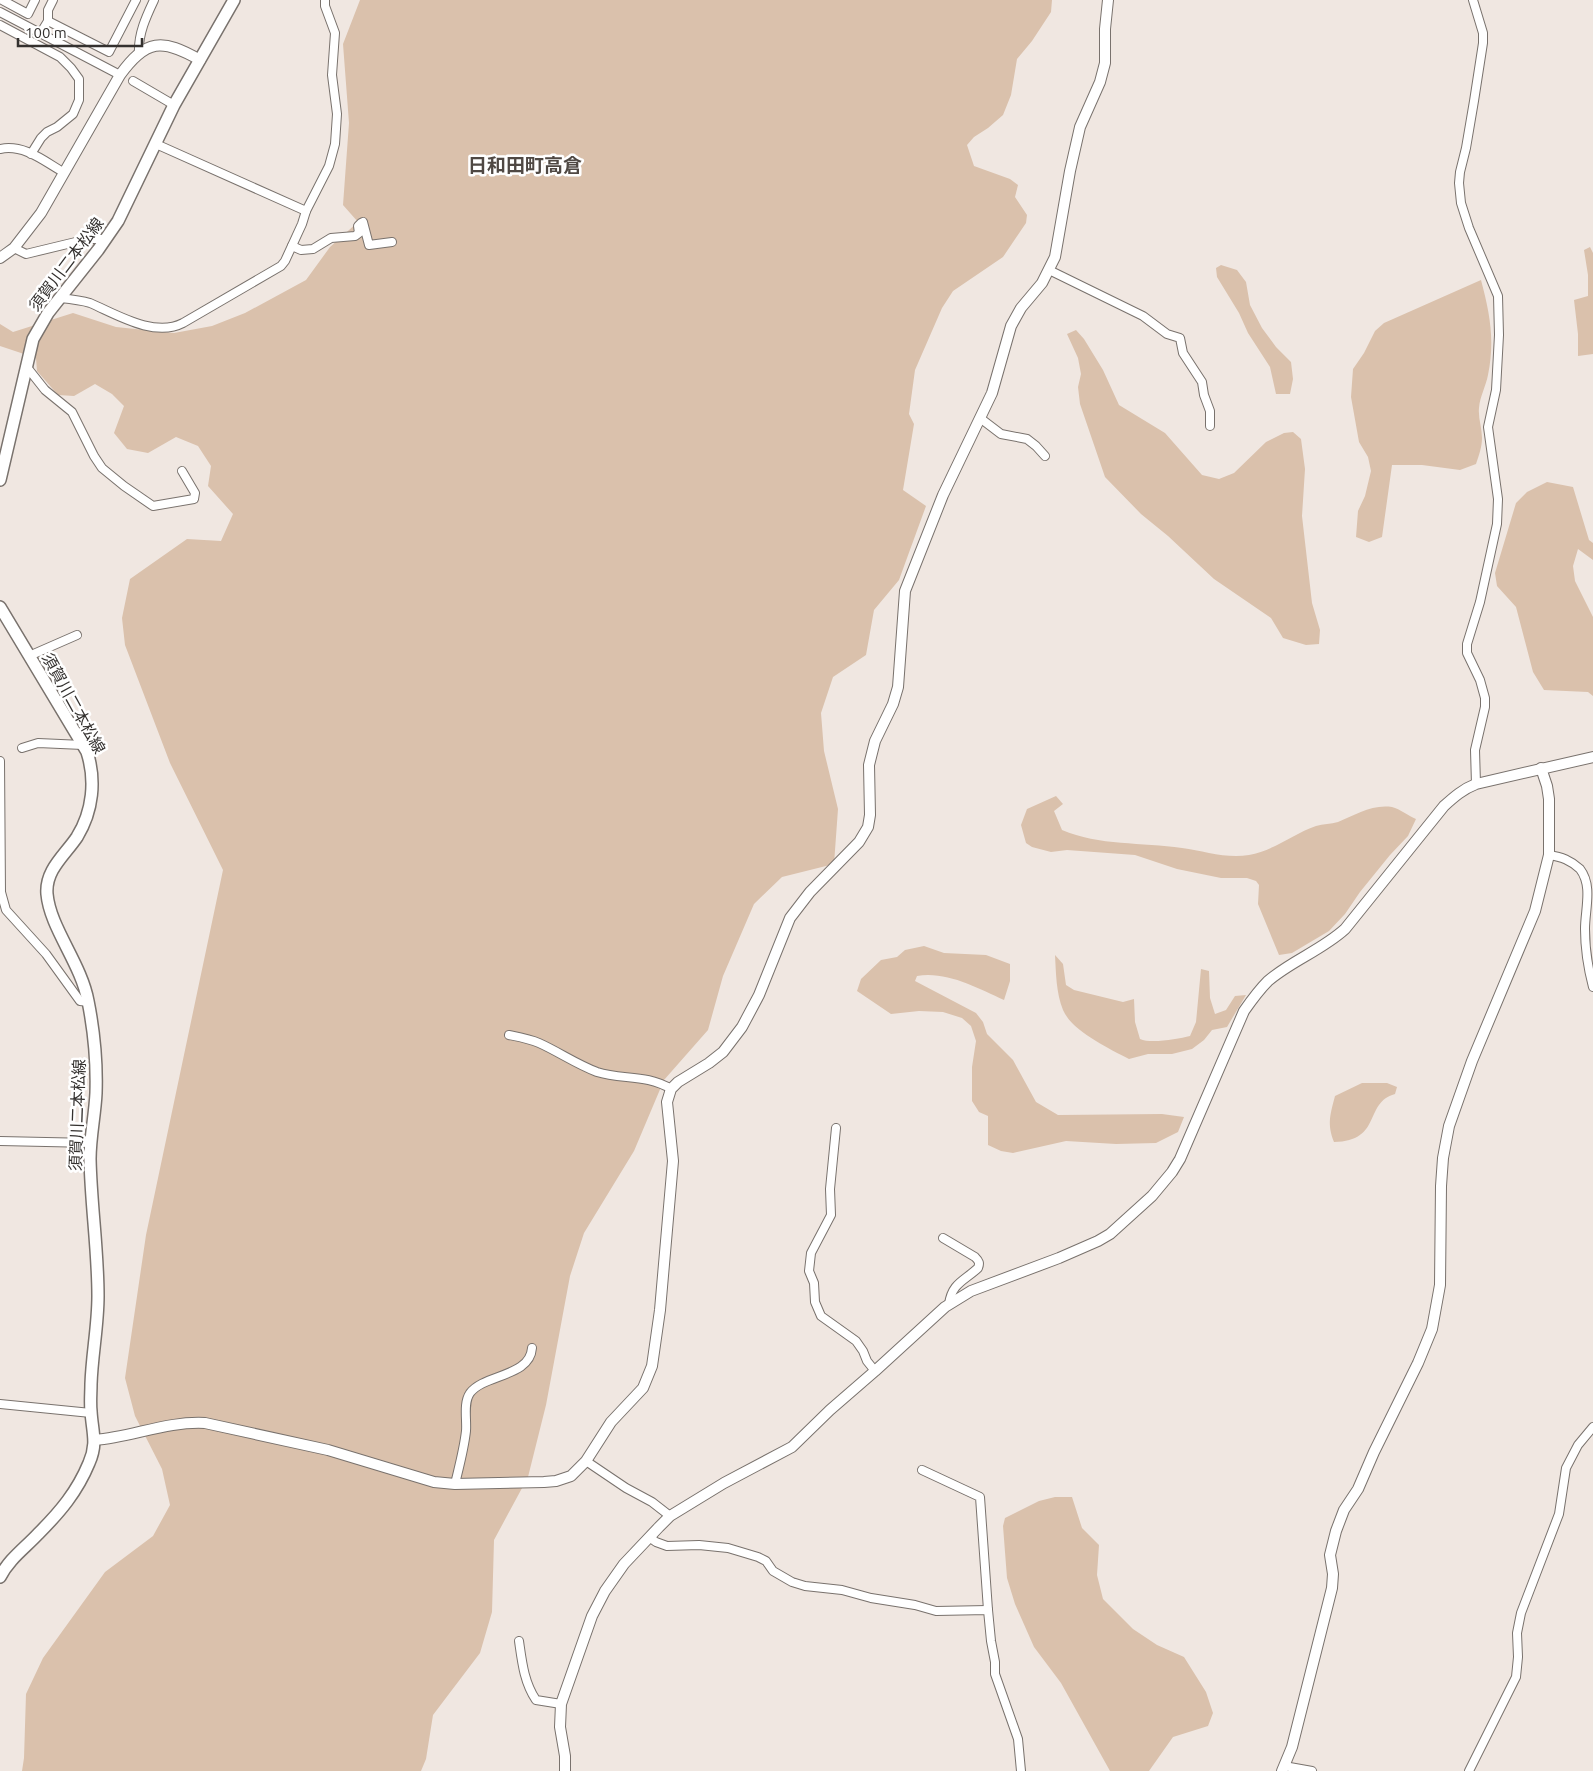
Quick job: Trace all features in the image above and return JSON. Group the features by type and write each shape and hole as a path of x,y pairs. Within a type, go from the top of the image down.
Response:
{"main road":[{"name":"須賀川二本松線","path":"0,480 33,339 58,298 98,250 118,221 174,105 234,0"},
{"name":"須賀川二本松線","path":"0,607 83,745 92,768 91,799 87,816 76,838 51,872 47,885 49,904 82,978 94,1042 96,1070 90,1157 97,1259 98,1324 92,1371 91,1413 95,1440 89,1463 68,1502 38,1535 14,1557 0,1577"}],"street":[{"path":"2,0 28,14 35,0"},
{"path":"40,34 48,21 48,10 53,0"},
{"path":"48,21 109,52 136,0"},
{"path":"138,54 138,42 154,0"},
{"path":"58,298 88,303 129,322 151,326 178,325 277,269 285,261 306,211 330,166 335,144 337,114 332,76 335,33 327,12 325,0"},
{"path":"95,1440 126,1436 173,1424 211,1423 328,1450 434,1482 455,1484 556,1481 570,1476 586,1462 611,1422 643,1388 652,1366 660,1310 673,1161 667,1102 671,1089 678,1082 709,1063 726,1049 752,1010 790,918 810,892 859,842 868,827 870,814 869,765 875,741 893,704 898,687 905,591 942,495 992,392 1011,326 1021,308 1042,283 1050,270 1057,246 1070,171 1082,121 1100,82 1105,63 1105,29 1108,0"},
{"path":"1473,0 1483,33 1483,43 1466,148 1460,172 1460,194 1461,203 1474,242 1498,296 1500,335 1496,390 1488,427 1498,499 1497,524 1480,602 1467,644 1467,653 1480,680 1485,698 1485,707 1475,750 1476,784"},
{"path":"0,12 120,76"},
{"path":"0,25 60,57 72,68 79,80 79,100 72,114 57,127 47,132 31,154"},
{"path":"0,258 14,248 41,213 63,172 120,76 133,58 150,47 170,46 187,52 200,60"},
{"path":"133,81 174,105"},
{"path":"156,144 306,211"},
{"path":"0,149 18,149 63,172"},
{"path":"292,246 301,250 313,249 331,238 355,236 359,233 358,226 363,222 369,245 392,242"},
{"path":"14,248 26,254 88,239 105,239"},
{"path":"1050,270 1143,316 1167,334 1180,338 1183,353 1202,382 1204,395 1210,411 1210,426"},
{"path":"26,366 45,390 72,412 102,468 153,506 194,499 194,493 182,471"},
{"path":"980,418 1001,434 1027,440 1045,456"},
{"path":"29,656 77,635"},
{"path":"22,748 38,743 83,745"},
{"path":"565,1771 560,1727 561,1704 579,1650 597,1602 624,1564 649,1536 670,1516 724,1483 792,1447 830,1410 949,1304 971,1291 1059,1258 1098,1241 1122,1224 1152,1196 1180,1159 1244,1011 1254,998 1267,982 1281,971 1332,940 1345,929 1454,796 1476,784 1593,757"},
{"path":"0,761 1,892 6,910 46,954 80,1001 88,1002"},
{"path":"1312,1771 1283,1769 1292,1747 1332,1588 1333,1574 1330,1555 1344,1510 1358,1489 1390,1418 1418,1363 1432,1329 1440,1285 1441,1186 1443,1158 1450,1119 1472,1061 1535,912 1549,855 1549,799 1541,768"},
{"path":"1549,855 1567,859 1579,868 1590,883 1585,929 1586,961 1593,987"},
{"path":"509,1035 538,1042 570,1061 598,1072 621,1077 642,1078 671,1089"},
{"path":"836,1128 830,1189 831,1215 812,1253 809,1271 814,1283 815,1302 821,1316 856,1341 875,1371"},
{"path":"0,1141 92,1143"},
{"path":"943,1238 975,1257 980,1264 973,1273 953,1288 949,1304"},
{"path":"455,1484 466,1433 466,1402 469,1394 490,1381 521,1367 532,1354 532,1348"},
{"path":"0,1404 91,1413"},
{"path":"1469,1771 1516,1677 1518,1657 1517,1633 1521,1613 1559,1514 1566,1468 1578,1445 1593,1427"},
{"path":"586,1462 626,1488 652,1502 670,1516"},
{"path":"922,1470 980,1496 988,1610 995,1674 1018,1739 1021,1771"},
{"path":"649,1536 656,1542 667,1546 698,1545 728,1548 758,1557 766,1561 772,1570 792,1582 805,1586 842,1590 936,1611 988,1610"},
{"path":"519,1641 525,1676 530,1692 536,1700 561,1704"}],"shaded area":[{"path":"360,0 1052,0 1051,12 1032,41 1017,59 1011,95 1003,115 974,137 967,145 974,166 1010,179 1018,185 1015,197 1027,215 1026,223 1003,257 953,291 942,308 915,370 909,414 914,424 903,490 926,506 899,580 874,610 866,655 833,677 821,713 824,751 838,809 834,864 782,877 754,904 723,976 708,1030 664,1080 634,1151 584,1233 570,1276 546,1405 528,1477 494,1540 492,1612 480,1653 433,1715 426,1759 421,1771 22,1771 26,1694 43,1658 105,1572 153,1536 170,1505 162,1469 135,1416 125,1378 146,1235 223,870 170,763 125,645 122,618 130,579 187,539 221,541 233,514 208,486 211,466 198,446 176,437 148,453 127,449 114,433 124,406 112,394 95,384 74,396 58,395 37,371 36,358 0,346 0,324 13,332 73,313 116,327 174,333 212,326 245,313 306,280 330,247 358,222 343,205 349,123 343,44"},
{"path":"1590,247 1593,253 1593,354 1578,356 1578,334 1574,300 1588,296 1588,275 1584,250"},
{"path":"1221,265 1237,270 1246,282 1250,305 1262,328 1276,347 1291,362 1293,379 1290,394 1276,394 1270,367 1248,333 1239,313 1217,277 1216,268"},
{"path":"1481,280 1489,316 1491,350 1488,375 1479,408 1482,441 1476,464 1460,470 1422,465 1392,465 1382,537 1369,542 1356,537 1358,511 1365,496 1371,471 1368,457 1359,442 1351,397 1353,369 1364,353 1375,331 1384,323"},
{"path":"1076,330 1084,339 1103,370 1119,405 1165,433 1202,475 1219,479 1234,473 1266,442 1284,433 1293,432 1301,439 1305,469 1302,516 1312,603 1320,630 1319,644 1306,645 1283,638 1271,618 1214,579 1168,536 1141,514 1105,477 1080,404 1078,387 1081,374 1078,358 1067,334"},
{"path":"1547,482 1573,487 1589,540 1593,543 1593,560 1578,549 1573,566 1575,581 1593,617 1593,696 1588,692 1544,690 1533,672 1516,607 1497,586 1495,573 1516,503 1527,492"},
{"path":"1056,796 1063,804 1054,811 1062,830 1076,835 1091,839 1167,846 1232,856 1258,853 1316,826 1338,822 1378,807 1392,807 1416,819 1408,836 1390,855 1345,914 1329,931 1292,953 1279,955 1258,904 1259,885 1256,881 1247,878 1221,878 1177,869 1135,855 1067,850 1051,852 1032,847 1026,843 1021,825 1027,809"},
{"path":"924,946 944,953 986,955 1010,964 1010,981 1004,1000 951,978 928,975 917,976 915,981 976,1013 983,1022 987,1034 1013,1060 1036,1102 1058,1115 1162,1114 1184,1117 1178,1132 1156,1143 1116,1144 1066,1141 1013,1153 1001,1151 988,1145 988,1116 979,1112 972,1101 972,1067 976,1041 971,1026 962,1018 943,1012 919,1011 891,1014 857,991 861,979 881,960 897,957 905,950"},
{"path":"1055,955 1063,964 1066,985 1074,990 1123,1002 1134,999 1135,1022 1140,1039 1151,1041 1190,1036 1196,1022 1201,969 1209,971 1210,998 1215,1014 1226,1010 1235,996 1246,995 1227,1027 1212,1030 1204,1040 1192,1049 1172,1054 1148,1054 1129,1059 1082,1032 1068,1018 1059,997"},
{"path":"1362,1083 1387,1083 1397,1087 1395,1094 1385,1099 1379,1105 1366,1129 1360,1135 1349,1140 1334,1142 1330,1130 1330,1119 1335,1096"},
{"path":"1055,1497 1072,1497 1082,1528 1099,1545 1097,1575 1103,1599 1133,1629 1157,1645 1184,1657 1206,1692 1213,1713 1208,1726 1173,1737 1149,1771 1110,1771 1061,1683 1034,1647 1015,1604 1007,1578 1003,1526 1005,1518 1039,1501"}],"district":[{"name":"日和田町高倉","path":"525,165"}]}
